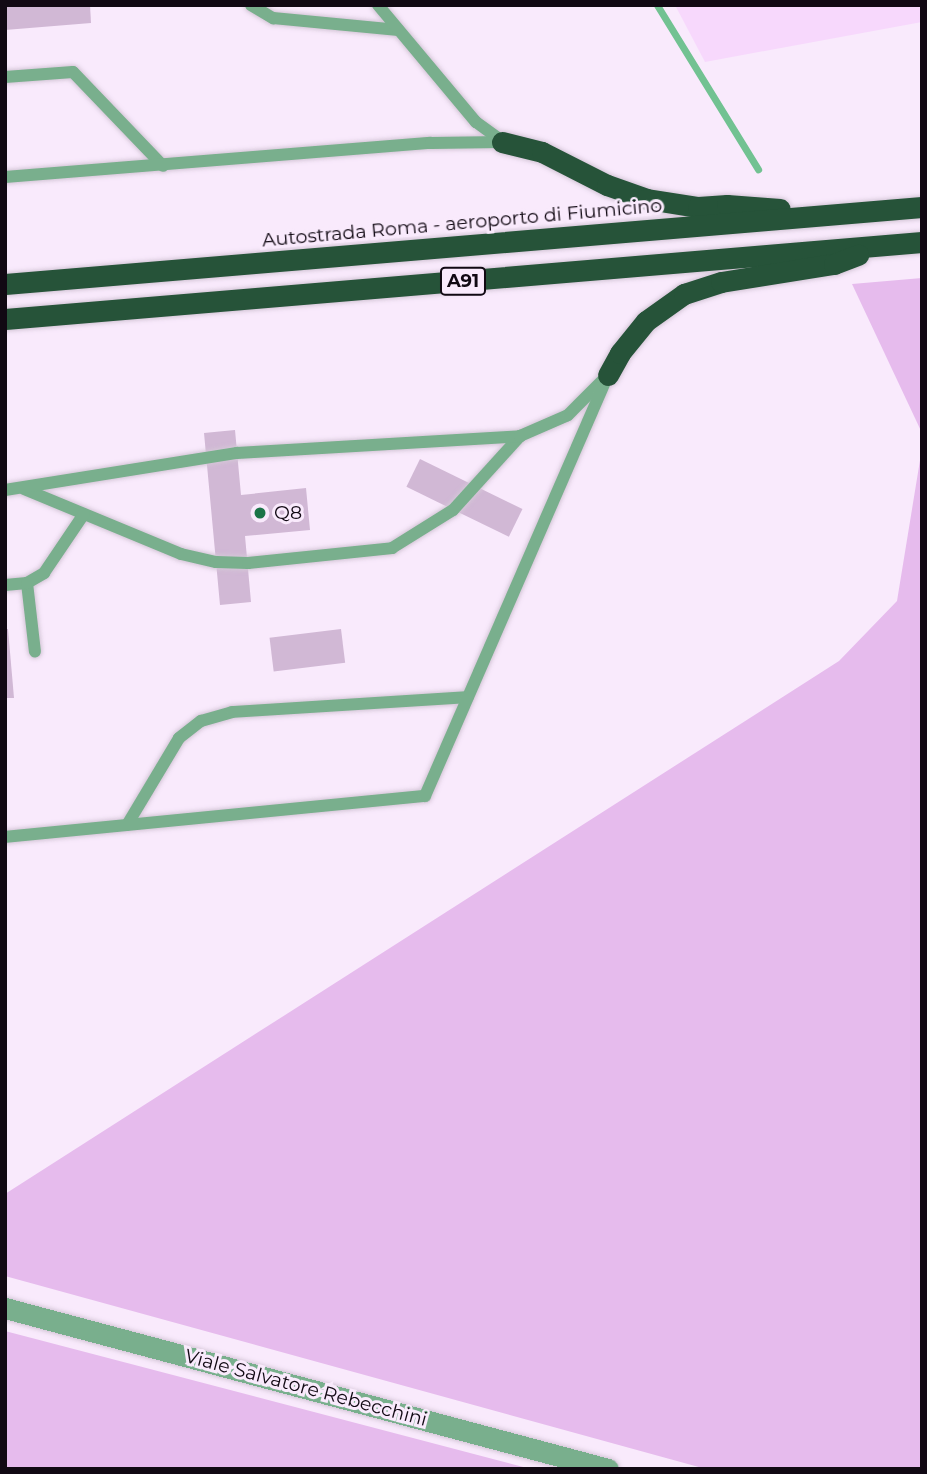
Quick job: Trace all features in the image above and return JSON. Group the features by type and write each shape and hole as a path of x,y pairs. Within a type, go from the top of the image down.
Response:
{"highway":[{"path":"502,142 542,152 607,185 647,199 698,207 727,205 849,214"},
{"name":"Autostrada Roma - aeroporto di Fiumicino","path":"5,284 922,207"},
{"name":"A91","path":"5,320 922,242"},
{"path":"608,375 631,338 646,321 684,294 721,282 834,264 882,246"}],"street":[{"name":"Viale Salvatore Rebecchini","path":"5,1308 608,1469"}],"lane":[{"path":"251,5 273,18 398,30"},
{"path":"378,5 476,122 502,142"},
{"path":"5,77 73,72 163,166"},
{"path":"5,177 431,143 502,142"},
{"path":"5,490 237,453 520,436 568,415 608,375"},
{"path":"5,837 425,796 608,375"},
{"path":"24,489 181,554 216,562 248,563 392,548 453,510 520,436"},
{"path":"5,585 27,583 44,573 85,514"},
{"path":"27,583 35,652"},
{"path":"127,825 179,738 201,721 232,712 468,697"}],"shaded area":[{"path":"675,5 922,5 922,22 705,62"},
{"path":"922,278 922,433 852,284"},
{"path":"922,448 922,1469 706,1469 5,1276 5,1194 839,661 897,601"},
{"path":"5,1331 531,1469 5,1469"}],"building":[{"path":"5,5 90,5 91,23 5,30"},
{"name":"Q8","path":"235,430 241,495 306,488 310,530 245,536 251,602 220,605 204,433"},
{"path":"420,459 522,509 509,537 406,487"},
{"path":"5,629 8,629 14,698 5,698"},
{"path":"341,629 345,663 274,672 270,638"}],"waterway":[{"path":"657,5 758,169"}],"place":[{"name":"Q8","path":"260,513"}]}
